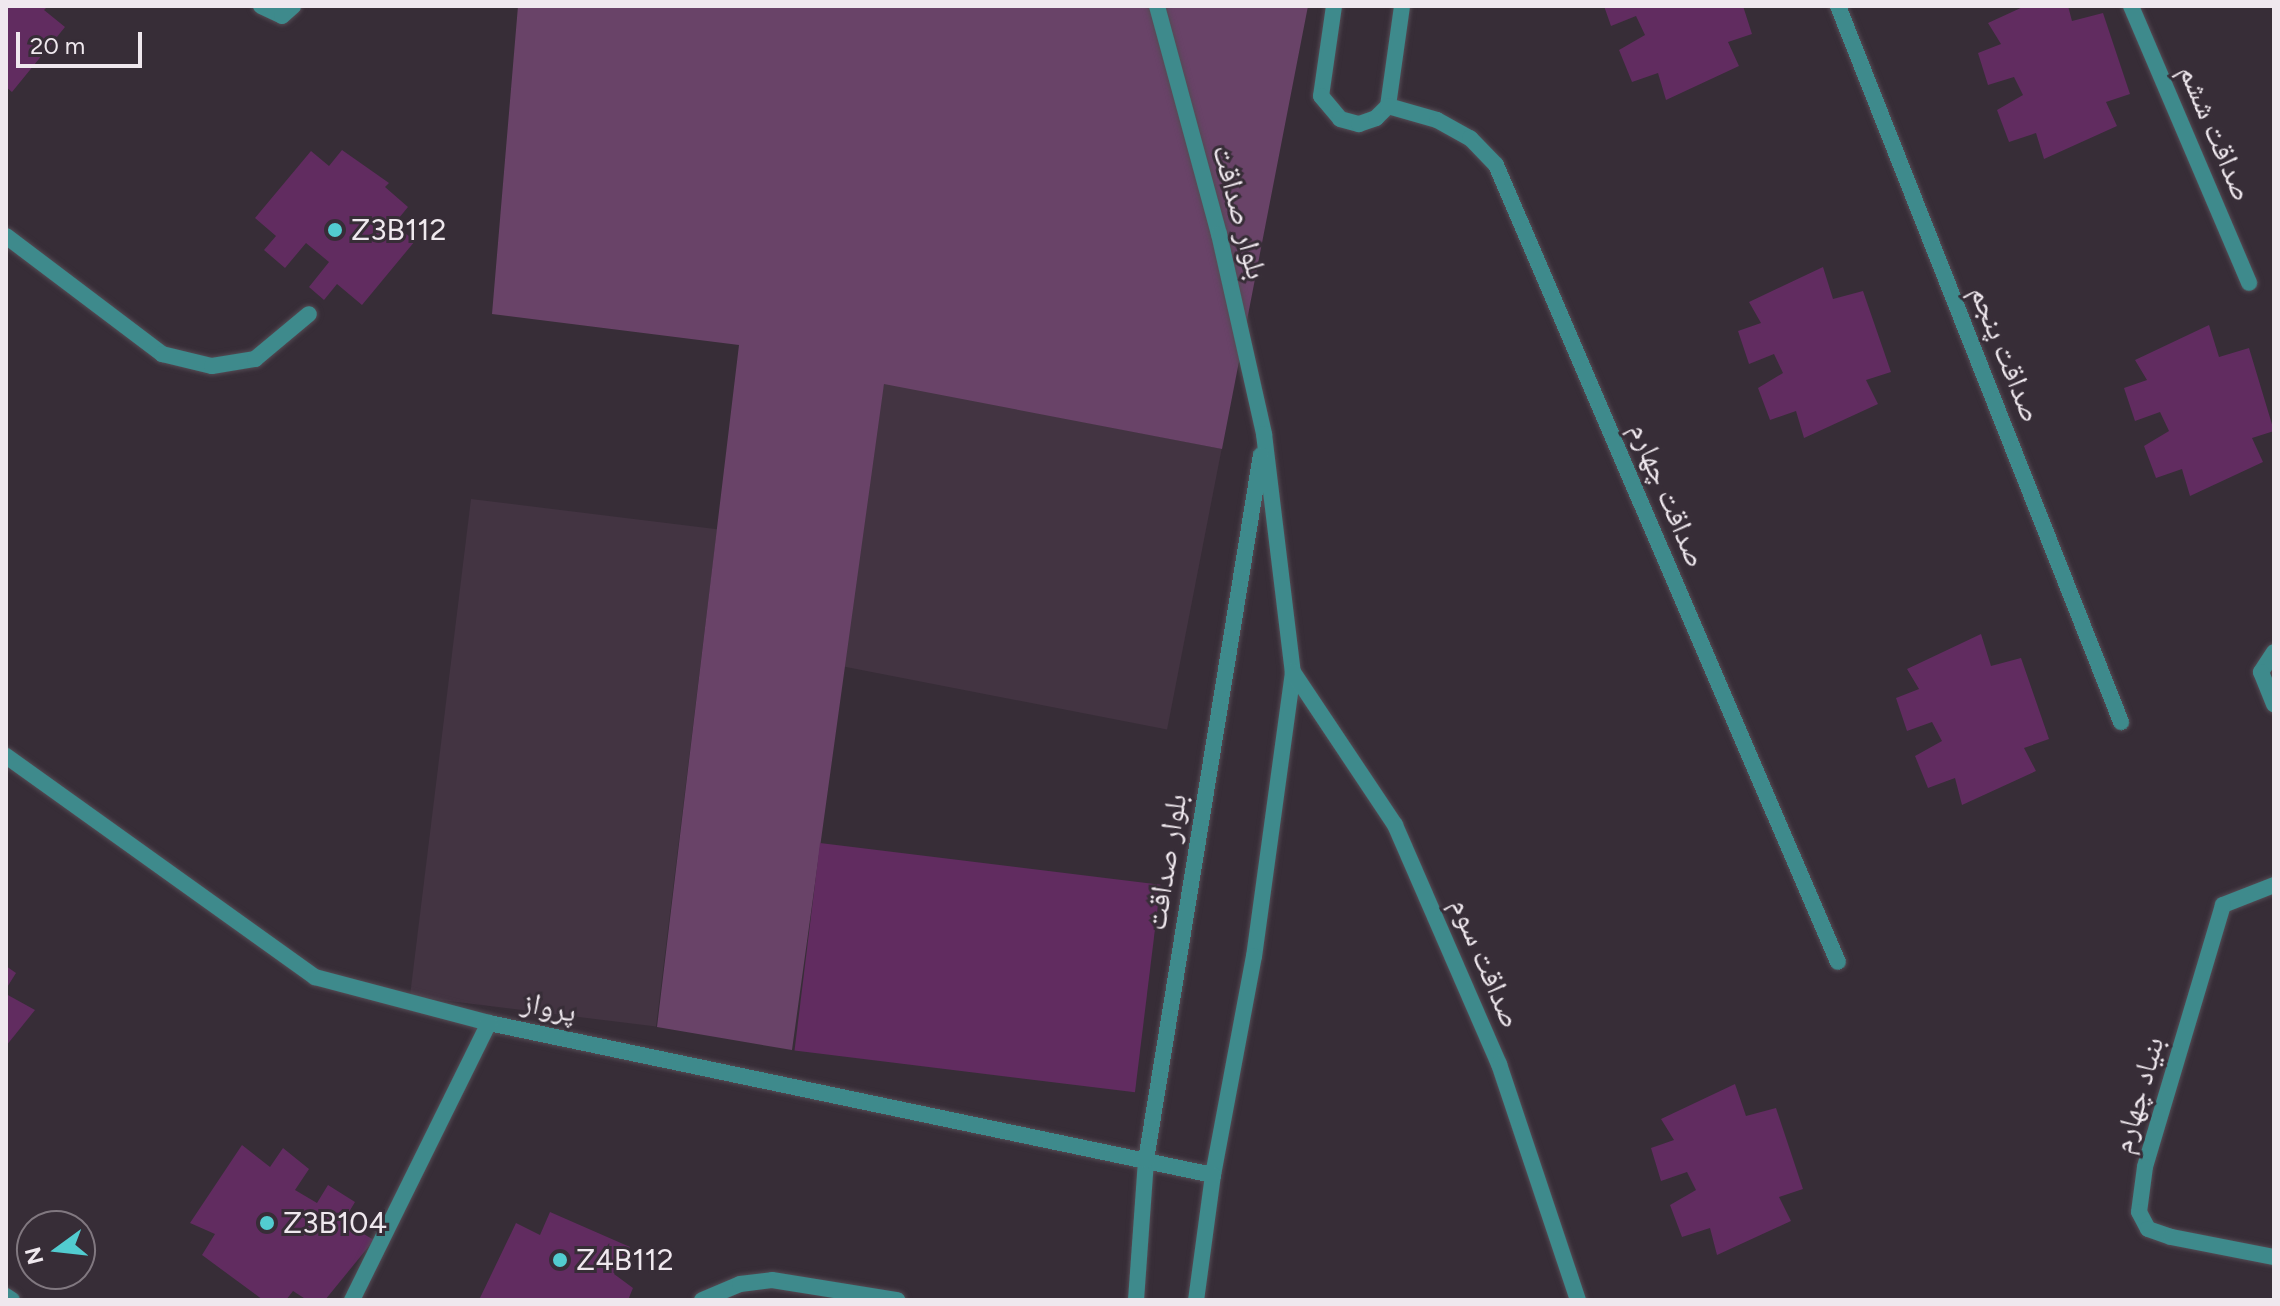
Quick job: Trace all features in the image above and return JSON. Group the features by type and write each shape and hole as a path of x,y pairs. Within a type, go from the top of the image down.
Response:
{"street":[{"path":"261,6 282,16 293,6"},
{"name":"بلوار صداقت","path":"1157,6 1219,234 1264,434 1293,672 1254,956 1213,1175 1196,1300"},
{"path":"1334,6 1321,96 1328,110 1359,124 1376,118 1388,106 1402,6"},
{"name":"صداقت پنجم","path":"1838,6 2121,722"},
{"name":"صداقت ششم","path":"2131,6 2249,283"},
{"name":"صداقت چهارم","path":"1388,106 1437,120 1470,138 1496,165 1838,962"},
{"path":"6,236 162,354 212,366 255,359 309,314"},
{"name":"بلوار صداقت","path":"1136,1300 1146,1160 1264,434"},
{"path":"2274,652 2261,672 2274,704"},
{"name":"صداقت سوم","path":"1293,672 1395,825 1499,1064 1578,1300"},
{"name":"پرواز","path":"6,756 315,977 489,1023 1213,1175"},
{"name":"بنیاد چهارم","path":"2274,885 2223,905 2145,1167 2139,1212 2148,1229 2171,1237 2274,1257"},
{"path":"352,1300 489,1023"},
{"path":"702,1300 740,1284 772,1280 810,1282 897,1300"},
{"path":"6,1296 12,1300"}],"shaded area":[{"path":"518,6 1308,6 1222,449 884,384 792,1050 657,1027 739,345 492,314"},
{"path":"884,383 1222,449 1167,729 829,664"},
{"path":"471,499 717,529 656,1026 410,996"}],"building":[{"path":"6,6 48,6 44,10 65,27 12,92 6,87"},
{"path":"1604,6 1743,6 1752,34 1728,42 1739,66 1666,100 1658,73 1632,82 1619,50 1645,35 1636,16 1611,26"},
{"path":"2025,6 2068,6 2072,21 2103,13 2130,94 2106,102 2117,126 2044,159 2036,133 2009,142 1997,110 2023,95 2014,77 1988,85 1978,53 2001,44 1988,23"},
{"name":"Z3B112","path":"342,150 389,183 385,187 408,207 394,224 415,241 362,305 337,284 324,300 309,287 329,262 306,243 285,268 264,250 276,236 255,218 311,151 329,166"},
{"path":"1823,267 1833,299 1863,291 1891,372 1866,380 1878,404 1804,438 1796,411 1770,420 1758,388 1783,373 1774,354 1749,364 1738,331 1761,323 1749,302"},
{"path":"2209,325 2219,357 2249,348 2274,431 2252,438 2263,462 2190,496 2182,469 2156,478 2144,446 2169,431 2160,412 2135,421 2124,388 2147,380 2135,360"},
{"path":"1981,634 1991,666 2021,658 2049,739 2024,748 2036,771 1962,805 1955,778 1928,788 1915,756 1942,741 1932,722 1907,731 1896,698 1919,689 1907,669"},
{"path":"820,843 1160,885 1135,1092 795,1050"},
{"path":"6,966 16,973 6,989"},
{"path":"6,994 35,1010 6,1046"},
{"path":"1735,1084 1746,1116 1776,1108 1803,1189 1779,1197 1791,1221 1717,1255 1710,1228 1682,1237 1670,1205 1696,1190 1687,1172 1661,1181 1651,1148 1674,1140 1661,1119"},
{"name":"Z3B104","path":"242,1145 270,1167 283,1148 309,1169 295,1190 317,1203 328,1185 355,1202 343,1222 374,1240 325,1300 307,1300 293,1291 286,1300 263,1300 202,1255 215,1234 190,1223"},
{"name":"Z4B112","path":"550,1212 630,1247 614,1274 633,1288 628,1300 479,1300 516,1223 540,1235"}],"place":[{"name":"Z3B112","path":"335,230"},
{"name":"Z3B104","path":"267,1223"},
{"name":"Z4B112","path":"560,1260"}]}
